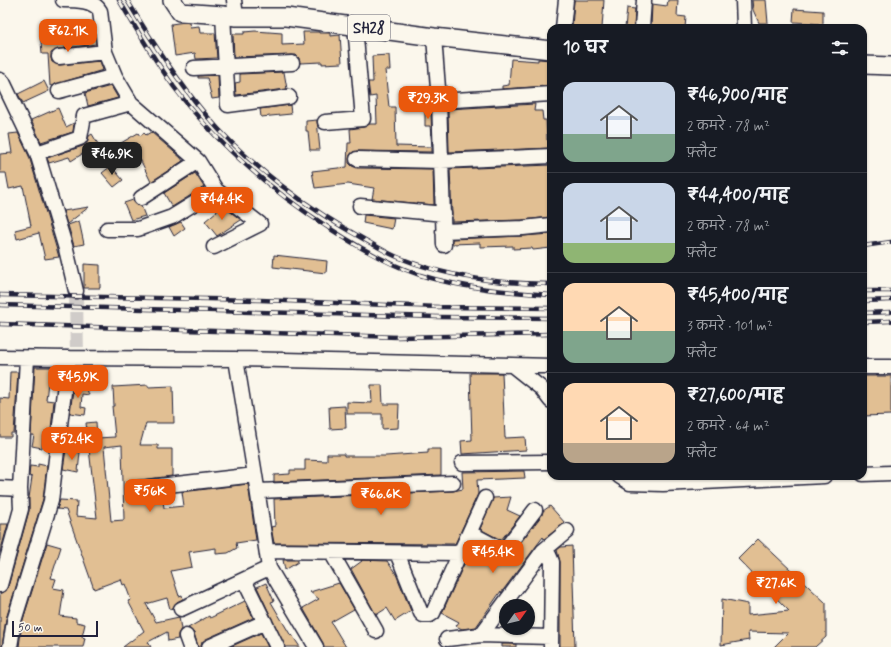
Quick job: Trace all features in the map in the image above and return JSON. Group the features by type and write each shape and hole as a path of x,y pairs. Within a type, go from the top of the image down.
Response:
{"main road":[{"name":"SH28","path":"180,6 230,16 286,17 434,37 547,50"},
{"path":"867,65 891,66"}],"street":[{"path":"63,0 93,2 98,6 100,11 105,52 115,76 131,103 198,161 216,190 260,224 214,247"},
{"path":"234,0 230,16 226,66 228,105 289,97"},
{"path":"563,24 566,0"},
{"path":"642,24 644,0"},
{"path":"743,0 744,24"},
{"path":"325,122 363,119 355,26"},
{"path":"434,37 439,100 444,245"},
{"path":"59,57 105,52"},
{"path":"194,68 292,63"},
{"path":"59,91 115,76"},
{"path":"0,80 3,82 38,153 66,249 76,291"},
{"path":"439,100 547,94"},
{"path":"38,153 80,138 84,116 131,103"},
{"path":"357,159 441,161 547,156"},
{"path":"141,198 198,161"},
{"path":"107,229 138,229 172,217 216,190"},
{"path":"360,206 444,214"},
{"path":"444,231 523,228 547,225"},
{"path":"0,357 236,359 547,366"},
{"path":"0,585 20,509 27,358"},
{"path":"10,647 14,622 51,501 68,358"},
{"path":"236,359 269,568 316,647"},
{"path":"512,365 540,388 547,396"},
{"path":"867,367 891,367"},
{"path":"462,463 547,462"},
{"path":"867,474 891,473"},
{"path":"133,489 255,475"},
{"path":"625,480 630,483 663,484 744,480"},
{"path":"258,491 453,483"},
{"path":"0,488 20,489"},
{"path":"398,553 422,613 424,616 430,616 433,613 485,498"},
{"path":"470,533 502,550 506,548 535,510"},
{"path":"481,636 543,551 567,531"},
{"path":"267,551 459,553"},
{"path":"447,638 481,636 551,642 552,562 548,555 543,551"},
{"path":"331,552 376,631"},
{"path":"181,609 269,568"},
{"path":"244,580 277,647"},
{"path":"209,647 265,622"}],"building":[{"path":"574,0 604,0 602,24 572,24"},
{"path":"668,0 678,0 677,16 686,17 685,24 651,24 652,4 667,6"},
{"path":"752,0 766,0 768,23 759,23 753,10"},
{"path":"627,8 635,9 634,24 625,24"},
{"path":"794,9 823,11 823,24 793,22"},
{"path":"185,22 189,23 190,27 199,26 200,33 215,33 217,58 196,59 195,53 175,56 171,24"},
{"path":"40,29 94,29 96,44 58,49 51,53 51,58 52,62 60,65 100,61 103,70 50,86 48,54 42,54"},
{"path":"255,31 282,33 282,45 304,44 303,32 330,33 330,36 340,35 342,63 300,63 299,58 296,55 234,57 233,34 244,34 244,32"},
{"path":"389,55 390,70 385,70 389,107 395,107 396,146 432,147 432,152 357,151 350,155 349,163 357,168 433,169 434,205 372,199 374,188 348,184 315,188 312,171 347,167 348,143 351,143 350,129 364,127 369,124 377,124 376,96 370,97 368,82 373,82 372,56"},
{"path":"511,59 538,61 538,59 547,60 547,86 502,89 502,86 509,85"},
{"path":"284,72 287,89 236,95 235,83 240,82 240,74"},
{"path":"218,75 219,98 212,99 207,78 198,78 198,76"},
{"path":"44,81 49,91 23,103 18,94"},
{"path":"111,86 118,98 88,106 85,93"},
{"path":"535,104 534,111 542,111 543,120 546,120 547,148 449,152 448,109"},
{"path":"290,105 291,114 261,117 260,109"},
{"path":"58,108 66,127 74,123 73,132 41,142 31,120"},
{"path":"425,109 431,110 432,146 430,126 425,126"},
{"path":"317,120 320,150 310,150 308,131 306,131 306,121"},
{"path":"151,132 183,161 151,182 140,159 133,163 121,143 138,133 140,136 144,133 146,135"},
{"path":"18,133 29,156 59,257 45,259 39,233 17,239 15,230 31,226 23,186 9,189 6,173 0,173 0,154 12,153 9,134"},
{"path":"92,134 98,144 71,161 69,157 49,163 47,158 83,146 87,143 89,136"},
{"path":"547,165 547,217 522,220 452,222 450,169"},
{"path":"111,166 123,180 114,187 102,173"},
{"path":"195,173 204,187 172,207 164,193"},
{"path":"133,200 137,205 141,206 145,216 131,220 124,203"},
{"path":"223,206 241,220 217,236 205,221"},
{"path":"89,207 67,224 63,211"},
{"path":"364,215 394,218 392,229 363,223"},
{"path":"79,221 84,244 74,246 68,225"},
{"path":"181,222 185,228 174,236 169,227"},
{"path":"547,234 547,248 533,250 532,248 513,249 513,246 480,247 480,243 452,244 452,239"},
{"path":"274,255 327,261 326,273 273,267"},
{"path":"84,264 100,265 100,288 84,288"},
{"path":"35,367 58,367 57,380 48,382 46,400 54,401 50,438 43,437 42,448 32,446 34,435 31,435"},
{"path":"10,372 18,372 14,433 11,433 11,437 0,437 0,398 9,399"},
{"path":"470,373 502,373 505,438 525,437 526,450 462,454 461,441 472,440"},
{"path":"867,376 891,376 891,415 867,416"},
{"path":"74,383 85,384 89,395 82,394 81,407 86,408 85,415 70,413"},
{"path":"148,385 148,387 173,386 174,423 146,423 140,445 158,445 158,449 172,449 172,476 128,482 125,486 126,494 129,497 162,494 164,508 184,506 182,492 248,484 256,540 236,543 237,548 228,553 216,554 216,548 189,552 192,567 171,571 179,596 182,595 183,599 177,602 173,608 170,609 167,598 146,604 156,622 179,617 181,629 178,634 178,639 168,641 167,632 148,642 151,647 123,647 144,631 128,601 131,600 125,584 123,585 121,579 94,589 66,510 57,509 60,500 77,501 76,516 97,518 86,423 96,422 97,438 115,437 112,406 114,406 113,387","holes":["122,445 124,520 111,521 104,447"]},
{"path":"371,385 382,385 383,404 399,404 398,428 382,429 382,414 347,414 347,402 372,403"},
{"path":"345,406 346,428 330,429 329,407"},
{"path":"428,449 441,449 441,475 274,482 274,475 290,474 290,470 305,470 305,460 327,461 327,454 344,454 344,456 386,456 428,453"},
{"path":"66,450 80,452 78,472 63,469"},
{"path":"38,464 47,466 43,499 6,619 2,647 0,647 0,593 6,591 8,587 29,511 32,477 29,476 30,466 38,467"},
{"path":"524,471 525,478 477,480 478,494 455,544 274,543 271,527 275,526 274,499 453,491 463,489 462,472"},
{"path":"511,497 507,510 520,516 501,540 480,529 493,498"},
{"path":"550,506 565,523 544,539 543,537 501,593 501,591 476,627 462,629 456,626 459,622 442,613 473,544 498,558 510,556 542,515 543,511"},
{"path":"0,524 8,524 0,553"},
{"path":"758,539 826,603 826,637 815,647 774,647 788,633 748,632 749,640 721,645 722,599 748,604 748,615 789,611 738,559"},
{"path":"47,543 61,547 51,578 56,579 53,588 64,590 60,616 76,618 76,622 85,624 82,637 85,638 83,647 19,647 22,623"},
{"path":"572,546 575,647 560,647 560,562 557,550 561,547"},
{"path":"283,560 298,560 298,562 285,570"},
{"path":"361,560 387,561 396,574 411,611 395,621 387,608 376,615 351,569 362,561"},
{"path":"266,583 274,601 271,602 291,636 292,635 300,647 285,647 257,587"},
{"path":"339,583 354,609 331,622 346,647 324,647 303,608 319,599 310,592"},
{"path":"245,601 253,618 206,639 202,642 201,647 198,647 194,633 188,628 209,616 210,618"},
{"path":"261,633 268,647 230,647"},
{"path":"502,644 516,644 516,647 502,647"}],"tunnel":[{"path":"76,291 77,358"}],"railway":[{"path":"119,0 145,44 190,108 245,164 286,198 307,213 362,248 396,266 420,275 468,286 501,291 547,295"},
{"path":"127,0 174,73 206,115 260,169 302,201 345,229 396,256 418,265 455,275 493,281 547,284"},
{"path":"867,245 891,242"},
{"path":"867,291 891,291"},
{"path":"0,295 260,300 439,307 547,308"},
{"path":"867,301 891,300"},
{"path":"0,305 438,317 547,318"},
{"path":"867,313 891,312"},
{"path":"867,322 891,321"},
{"path":"0,324 398,337 547,334"}]}
